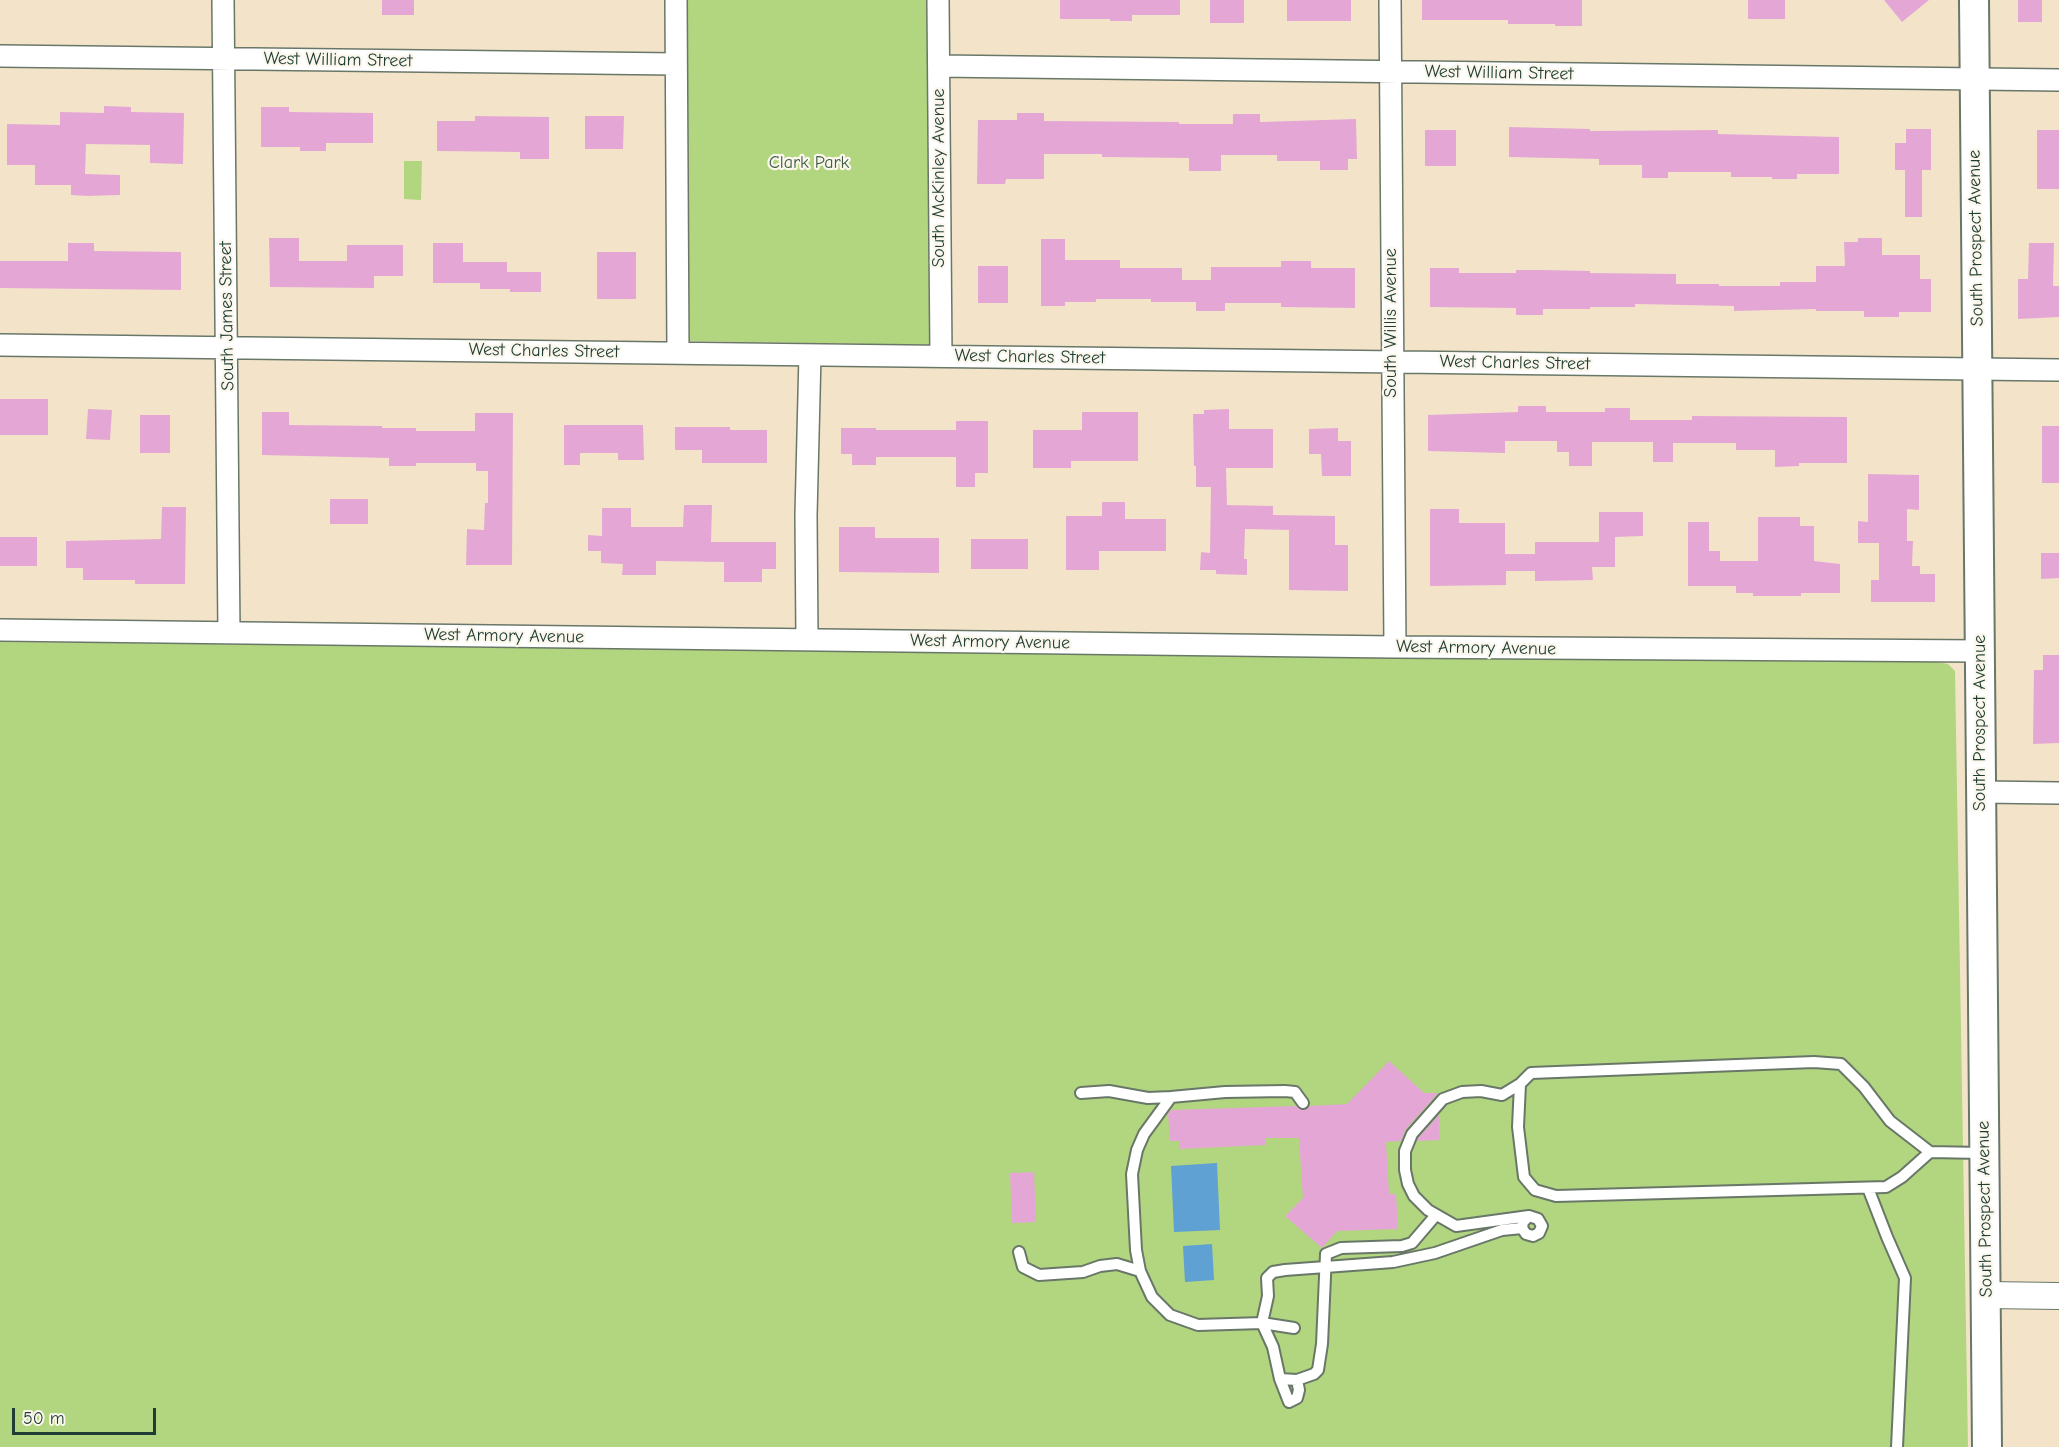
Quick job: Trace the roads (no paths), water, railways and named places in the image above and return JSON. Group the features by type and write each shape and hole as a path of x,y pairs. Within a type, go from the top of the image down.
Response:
{"main road":[{"name":"South Prospect Avenue","path":"1974,0 1988,1447"}],"street":[{"name":"South James Street","path":"223,0 230,632"},
{"path":"676,0 678,353"},
{"name":"South McKinley Avenue","path":"938,0 940,356"},
{"name":"South Willis Avenue","path":"1390,0 1395,647"},
{"name":"West William Street","path":"0,56 676,64"},
{"name":"West William Street","path":"939,66 2059,80"},
{"name":"West Charles Street","path":"0,345 2059,370"},
{"path":"807,639 806,515 810,355"},
{"name":"West Armory Avenue","path":"0,630 1395,647 1980,651"},
{"path":"1981,792 2059,793"},
{"path":"1986,1295 2059,1296"}],"lane":[{"path":"1529,1216 1523,1222 1522,1228 1526,1234 1533,1236 1539,1233 1542,1226 1538,1219 1529,1216 1456,1226 1436,1215 1414,1196 1408,1184 1405,1151 1412,1134 1443,1099 1462,1092 1481,1091 1502,1095 1520,1084 1531,1073 1814,1062 1841,1064 1864,1087 1890,1121 1930,1152 1984,1153"},
{"path":"1520,1084 1518,1127 1524,1177 1535,1190 1556,1196 1886,1187 1902,1177 1930,1152"},
{"path":"1081,1093 1109,1091 1148,1098 1226,1092 1285,1091 1295,1092 1303,1102"},
{"path":"1171,1097 1144,1134 1137,1150 1132,1174 1136,1250 1140,1271 1152,1297 1170,1314 1198,1325 1262,1323 1294,1328"},
{"path":"1868,1188 1905,1278 1897,1447"},
{"path":"1280,1379 1297,1380 1314,1374 1318,1370 1322,1344 1326,1254 1341,1248 1402,1246 1412,1243 1436,1215"},
{"path":"1297,1380 1299,1390 1297,1398 1289,1402 1280,1379 1273,1347 1262,1323 1268,1296 1267,1278 1272,1272 1393,1262 1435,1253 1503,1230 1522,1228"},
{"path":"1019,1252 1023,1267 1039,1275 1083,1272 1100,1266 1117,1264 1140,1271"}],"water":[{"path":"1217,1163 1220,1230 1174,1232 1171,1166"},
{"path":"1212,1244 1214,1280 1185,1282 1183,1246"}],"park label":[{"name":"Clark Park","path":"809,163"}]}
